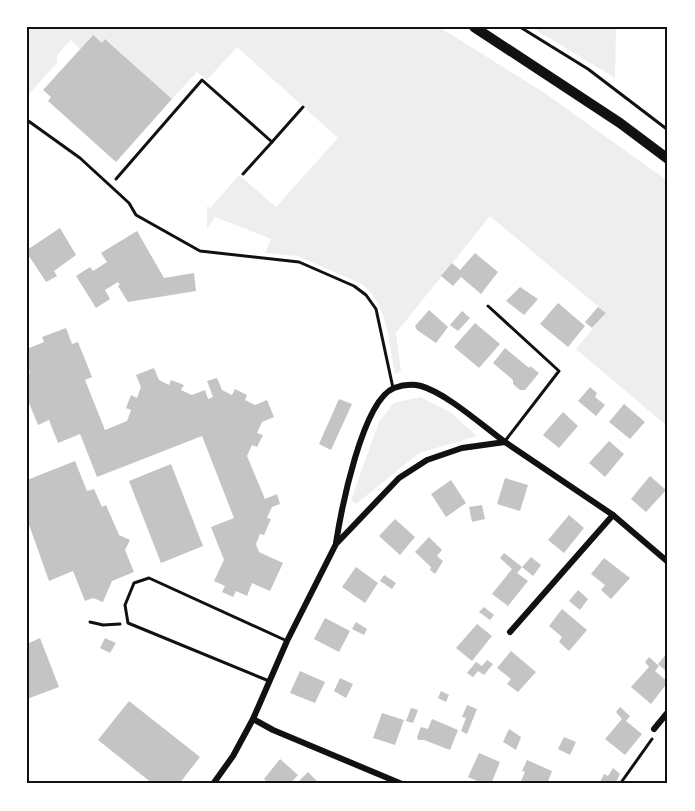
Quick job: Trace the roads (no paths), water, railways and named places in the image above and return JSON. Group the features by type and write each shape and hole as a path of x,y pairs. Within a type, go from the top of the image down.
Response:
{"main road":[{"path":"474,27 620,123 668,159"}],"street":[{"path":"336,544 342,505 361,442 376,408 384,395 393,388 411,385 432,390 538,463 613,515 668,562"},
{"path":"213,784 233,756 253,719 286,641 336,544 399,478 427,460 462,448 505,442"},
{"path":"510,632 613,515"},
{"path":"654,729 668,712"},
{"path":"253,719 273,730 402,784"}],"lane":[{"path":"27,120 80,158 111,184 129,203 135,215 200,251 299,262 354,286 366,295 376,309 393,388"},
{"path":"488,306 559,371 505,442"},
{"path":"269,681 128,623 125,605 134,583 149,578 286,641"}]}
